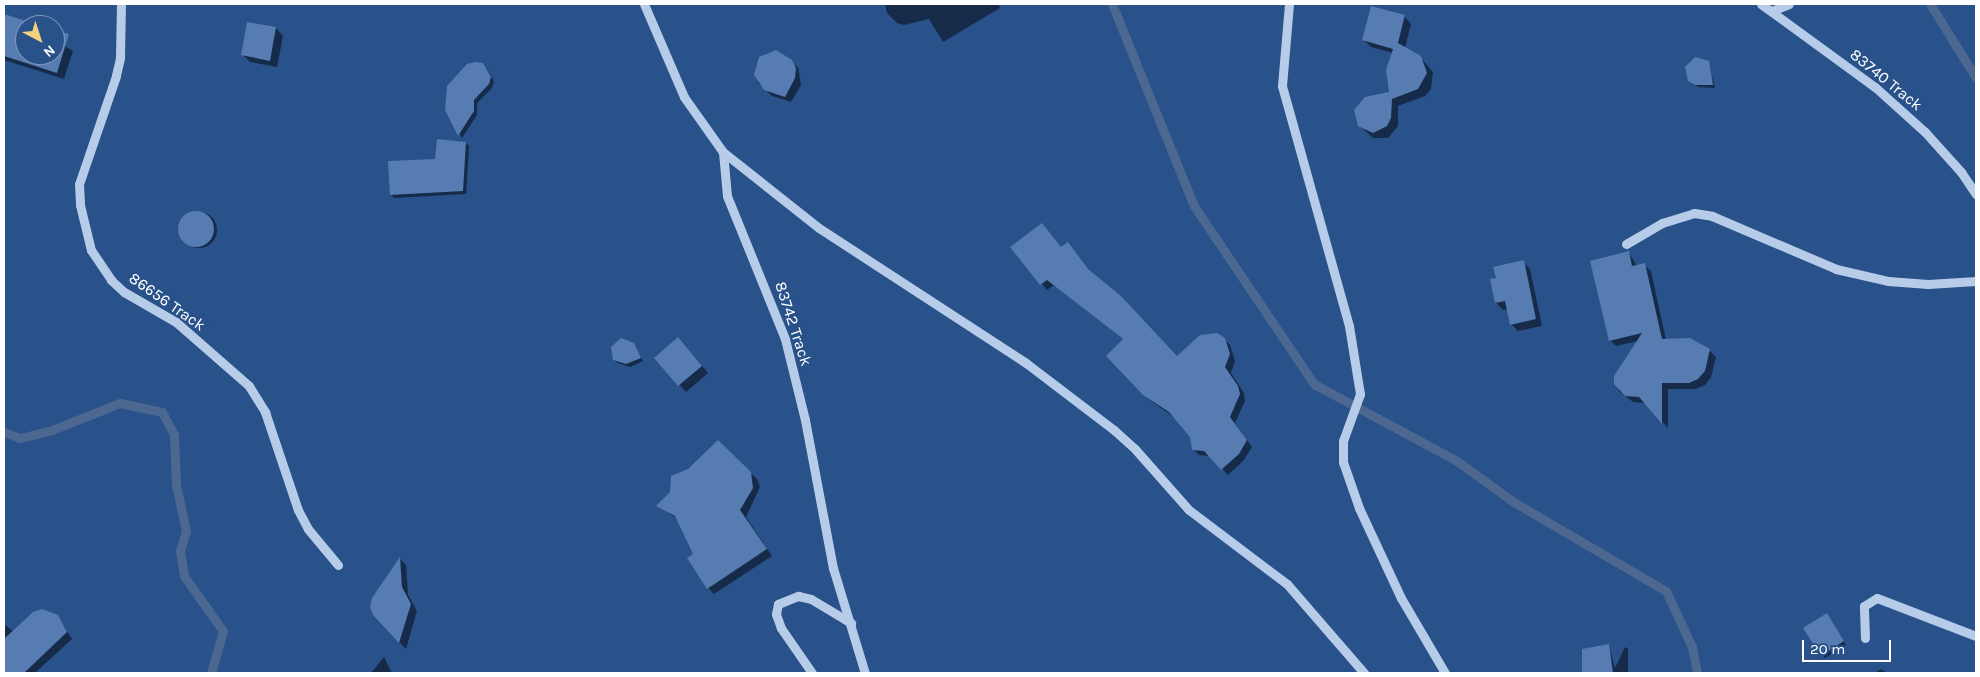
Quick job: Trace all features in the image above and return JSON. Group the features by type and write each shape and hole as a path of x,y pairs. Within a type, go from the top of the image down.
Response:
{"street":[{"name":"86656 Track","path":"121,4 120,58 116,76 79,184 80,205 91,250 111,280 124,292 176,322 249,386 265,412 298,510 308,528 338,565"},
{"path":"644,4 684,97 723,152 819,228 1026,363 1114,430 1136,449 1188,510 1287,584 1364,673"},
{"path":"1289,4 1282,86 1349,326 1360,394 1342,441 1343,462 1359,508 1397,589 1416,628 1445,673"},
{"name":"83740 Track","path":"1762,4 1774,10 1875,87 1918,126 1961,172 1976,194"},
{"path":"1774,10 1789,4"},
{"name":"83742 Track","path":"723,152 727,196 785,339 805,420 833,568 865,673"},
{"path":"1626,244 1662,224 1694,213 1712,216 1836,269 1888,281 1928,284 1976,281"},
{"path":"812,673 781,628 776,614 778,604 798,596 811,599 851,624"},
{"path":"1866,638 1864,606 1877,598 1976,636"}],"building":[{"path":"1371,6 1405,15 1398,43 1421,56 1427,73 1418,89 1392,99 1391,118 1387,126 1373,133 1358,126 1354,110 1365,97 1389,92 1386,70 1393,49 1362,40"},
{"path":"4,14 15,17 15,60 4,56"},
{"path":"247,22 276,27 270,61 241,55"},
{"path":"65,33 69,34 65,47"},
{"path":"776,50 792,60 796,68 795,78 785,97 764,90 754,75 759,57"},
{"path":"1695,57 1709,61 1713,85 1695,85 1688,81 1685,67"},
{"path":"483,63 491,77 489,84 474,100 474,111 458,136 445,110 447,86 467,64"},
{"path":"32,65 59,65 57,73"},
{"path":"437,139 466,142 463,191 390,195 388,161 435,159"},
{"path":"196,211 209,216 214,229 209,242 196,247 183,242 178,229 183,216"},
{"path":"1042,223 1061,247 1068,242 1088,269 1121,296 1177,356 1200,335 1217,333 1225,338 1230,354 1225,367 1238,386 1240,394 1230,417 1247,440 1239,454 1221,470 1204,451 1192,450 1190,437 1169,412 1143,395 1106,356 1123,339 1047,280 1040,285 1010,247"},
{"path":"1629,251 1632,266 1645,263 1662,339 1690,338 1710,349 1705,371 1698,379 1689,383 1662,383 1662,424 1639,397 1625,396 1614,384 1614,376 1642,333 1609,341 1590,261"},
{"path":"1524,260 1536,319 1510,325 1505,301 1495,303 1490,279 1496,278 1493,267"},
{"path":"678,337 702,366 678,386 654,358"},
{"path":"621,338 634,343 641,358 626,364 613,360 611,347"},
{"path":"718,440 751,472 753,488 740,510 767,549 707,589 687,558 693,554 675,516 656,506 670,492 671,476 688,469"},
{"path":"400,557 402,587 411,604 399,643 373,615 370,607 372,598"},
{"path":"42,609 58,615 67,632 24,673 4,673 4,639 33,612"},
{"path":"1827,613 1844,641 1821,656 1803,628"},
{"path":"1609,644 1613,673 1582,673 1582,649"}],"waterway":[{"path":"1112,4 1194,206 1314,384 1457,461 1512,501 1666,591 1692,647 1697,673"},
{"path":"1930,4 1976,78"},
{"path":"4,432 20,438 52,430 120,403 162,412 174,435 176,485 186,531 180,551 184,576 223,631 211,673"}]}
